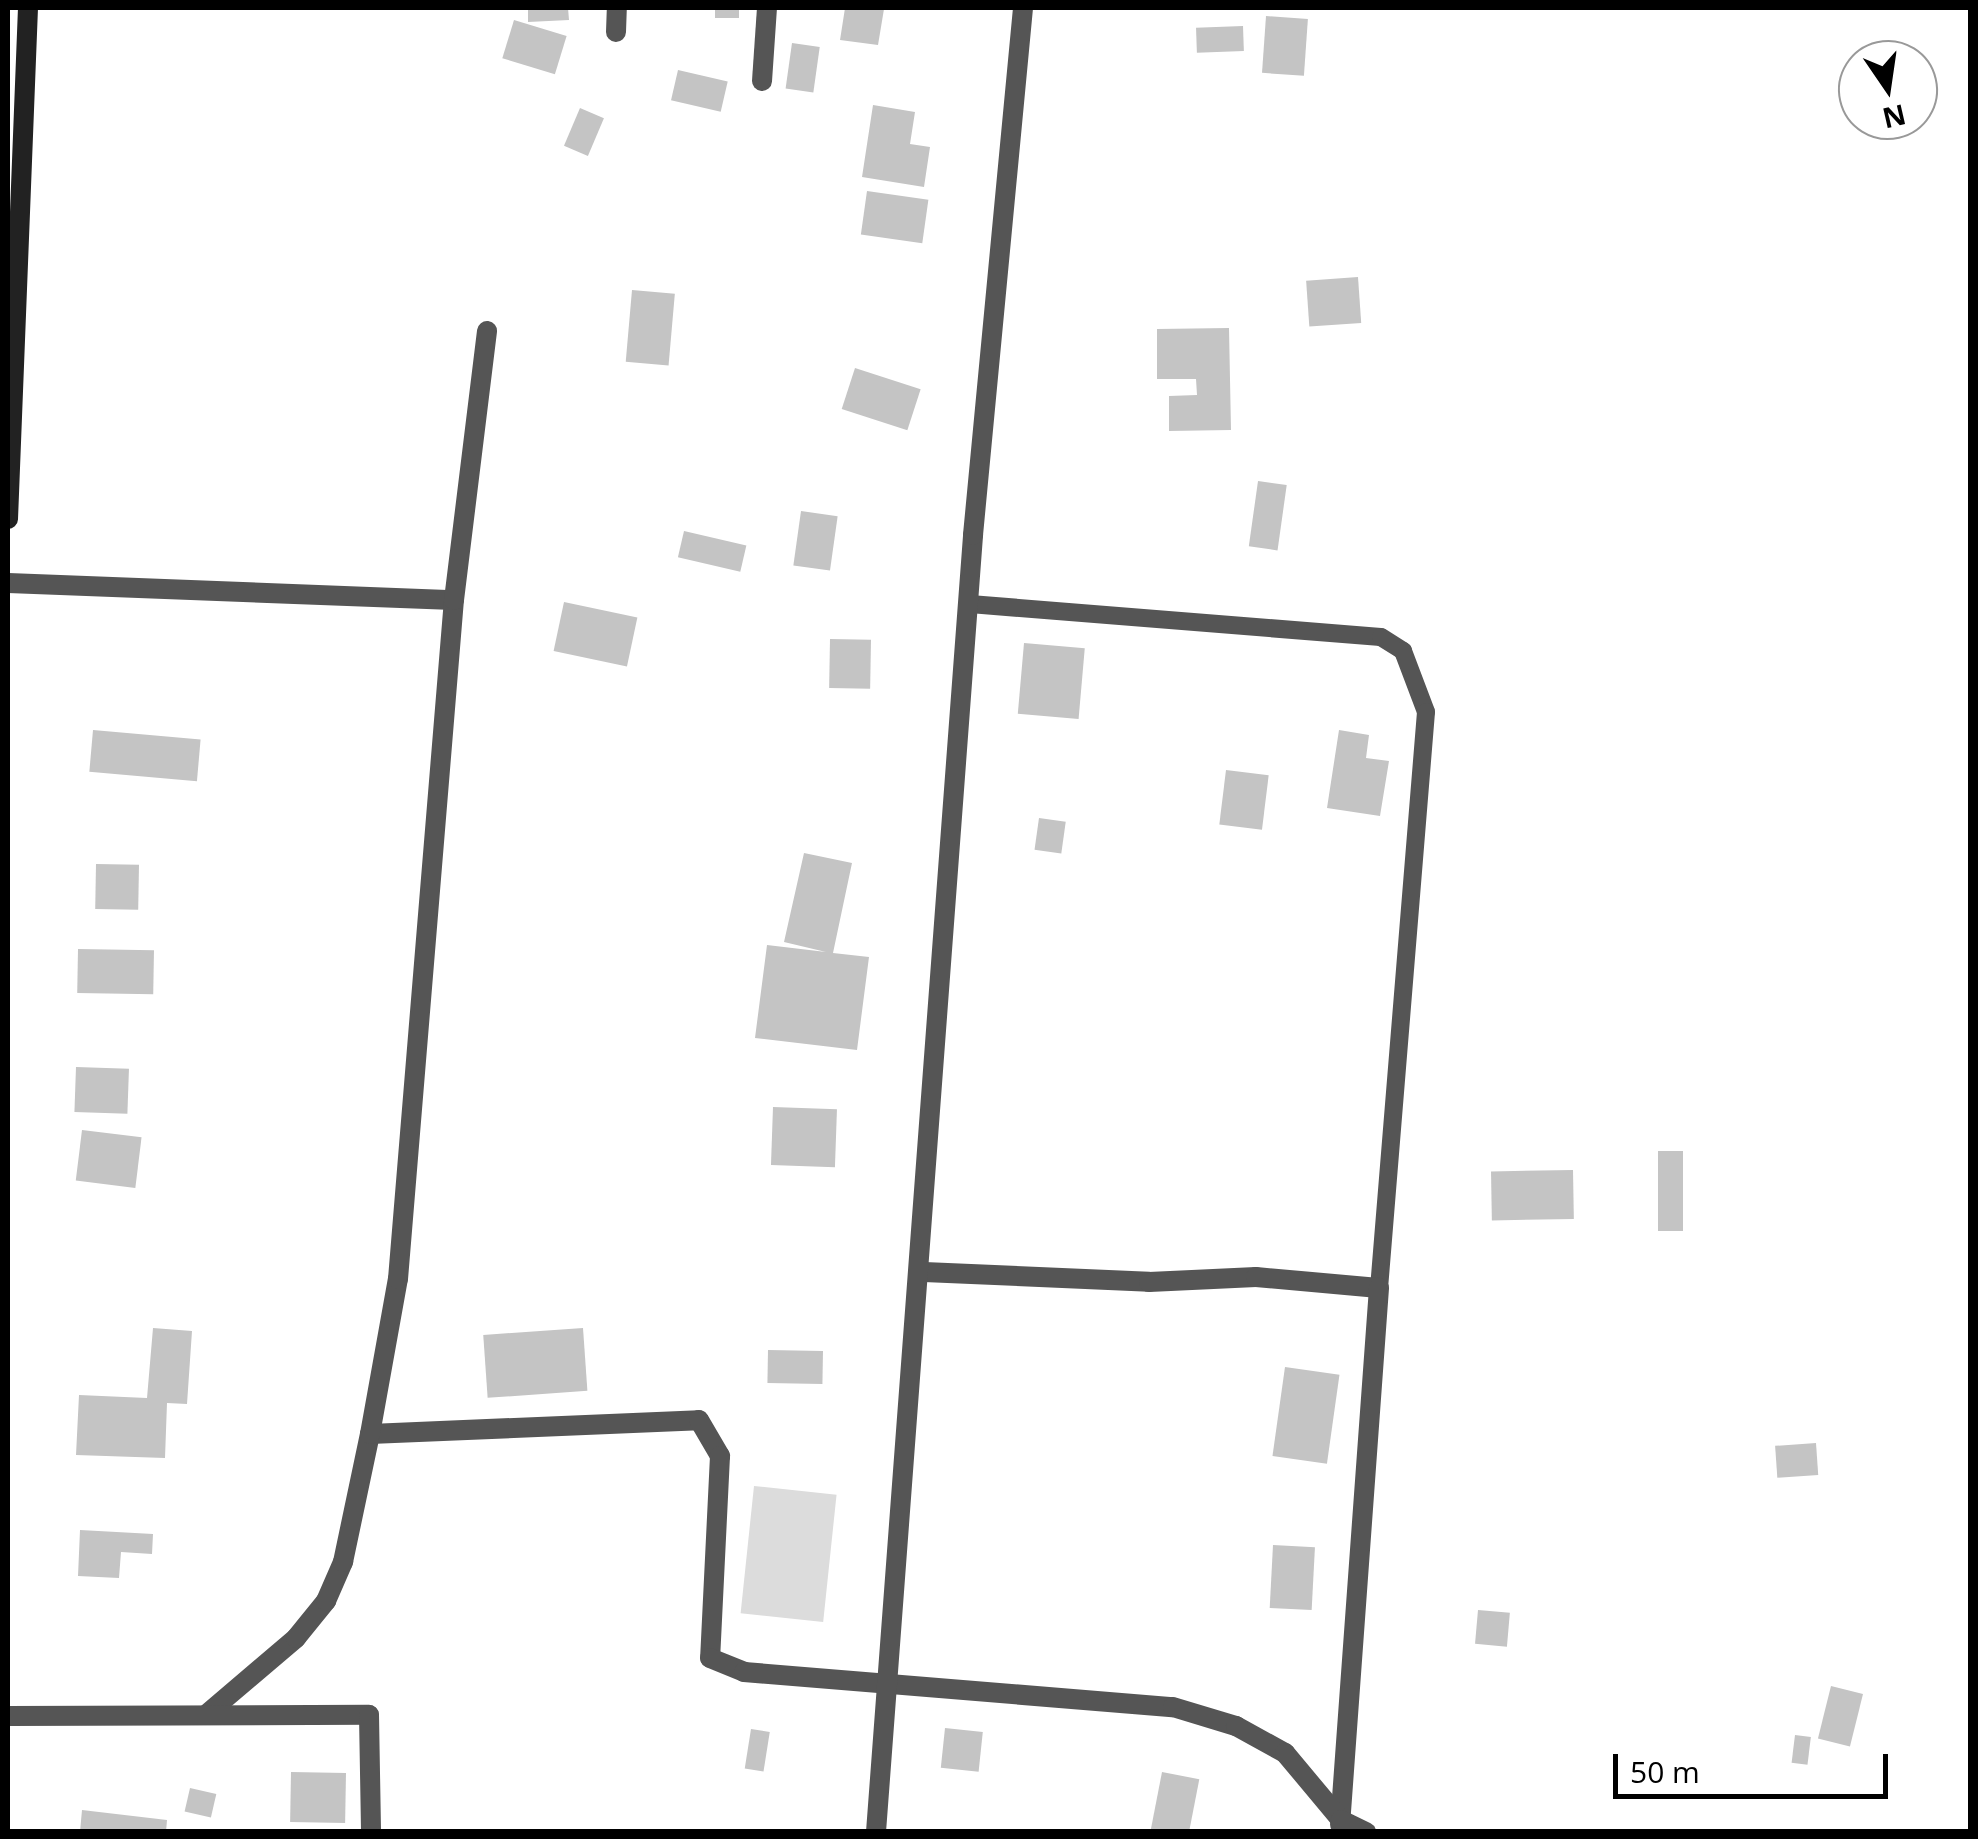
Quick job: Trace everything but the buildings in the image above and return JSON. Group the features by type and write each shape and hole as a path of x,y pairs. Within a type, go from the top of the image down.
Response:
{"street":[{"path":"8,519 28,8"},
{"path":"616,32 617,8"},
{"path":"762,81 767,8"},
{"path":"876,1832 924,1272 970,604 1023,8"},
{"path":"208,1713 296,1638 326,1601 342,1562 370,1434 398,1279 454,600 487,330"},
{"path":"8,584 454,600"},
{"path":"924,1272 1149,1282 1256,1277 1378,1288 1340,1826"},
{"path":"370,1434 699,1420 720,1456 710,1658 744,1672 890,1680 1172,1707 1236,1726 1285,1753 1340,1826 1366,1832"},
{"path":"8,1716 369,1715 371,1832"}],"lane":[{"path":"970,604 1381,637 1403,651 1426,712 1378,1288"}],"shaded area":[{"path":"754,1486 837,1495 823,1622 741,1613"}]}
